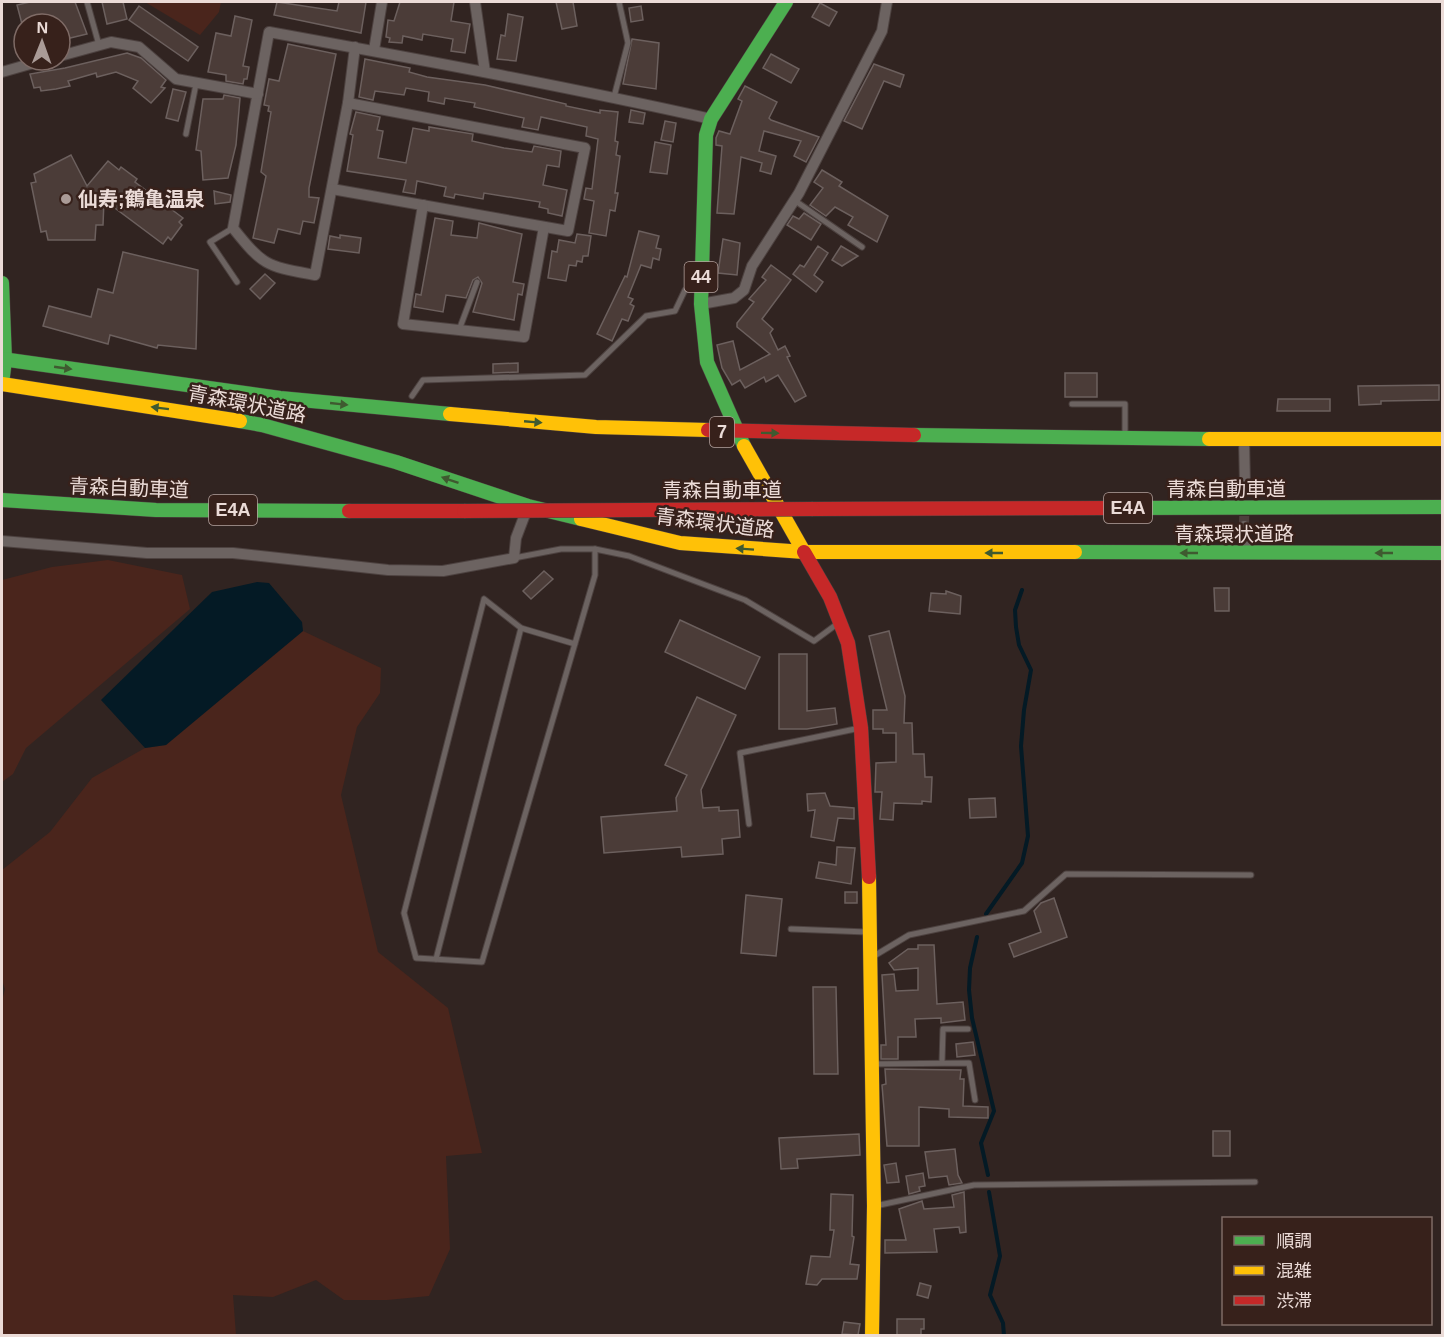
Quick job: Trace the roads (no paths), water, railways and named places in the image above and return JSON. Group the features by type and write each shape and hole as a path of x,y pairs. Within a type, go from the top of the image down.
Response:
{"main road":[{"name":"44","path":"786,2 711,119 703,155 701,304 706,362 736,432 804,552"},
{"path":"2,283 2,384"},
{"name":"青森環状道路","path":"3,360 280,398 596,427 736,432 1125,439 1443,439"},
{"name":"青森環状道路","path":"2,384 262,425 396,462 528,506 680,543 804,552 1443,553"},
{"name":"青森自動車道","path":"2,500 156,510 1443,507"},
{"path":"804,552 830,597 841,622 855,680 861,728 868,830 874,1206 872,1335"}],"street":[{"path":"374,50 382,2"},
{"path":"476,2 485,72"},
{"path":"701,304 734,298 744,290 752,266 794,200 882,31 887,2"},
{"path":"355,48 348,103 315,275 270,267 232,228 269,32 374,50 614,97 711,119"},
{"path":"72,53 111,42 140,47 176,79 258,94"},
{"path":"332,189 568,231 585,148 348,103"},
{"path":"423,205 403,324 524,337 544,227"},
{"path":"1244,440 1245,484"},
{"path":"2,541 147,553 233,552 388,570 443,571 514,558 516,538 528,506"},
{"path":"1244,526 1246,554"}],"lane":[{"path":"87,2 99,45"},
{"path":"614,97 628,43 619,2"},
{"path":"186,134 196,84"},
{"path":"794,200 862,247"},
{"path":"232,228 210,242 237,282"},
{"path":"459,330 477,282"},
{"path":"412,396 423,381 585,375 646,316 675,311 685,290 701,286"},
{"path":"1072,404 1125,404 1125,439"},
{"path":"514,558 561,549 595,549 629,556 745,600 813,641 841,622"},
{"path":"575,644 521,628 484,598 404,913 416,958 482,962 575,644 595,575 595,549"},
{"path":"436,959 521,628"},
{"path":"748,824 740,753 861,728"},
{"path":"870,958 909,935 1024,911 1066,874 1251,875"},
{"path":"791,928 869,932"},
{"path":"942,1062 944,1029 968,1029"},
{"path":"871,1064 969,1063 975,1101"},
{"path":"874,1206 974,1185 1255,1182"}],"water":[{"path":"257,582 269,583 302,622 303,631 166,745 145,748 101,700 212,592"}],"waterway":[{"path":"986,914 1022,863 1028,836 1021,746 1031,670 1019,645 1015,610 1022,590"},
{"path":"977,937 970,968 969,990 972,1018 994,1111 981,1143 988,1175"},
{"path":"989,1192 1000,1256 990,1295 1003,1323 1004,1336"}],"tunnel":[{"path":"1244,526 1245,484"}],"place":[{"name":"仙寿;鶴亀温泉","path":"66,199"}]}
